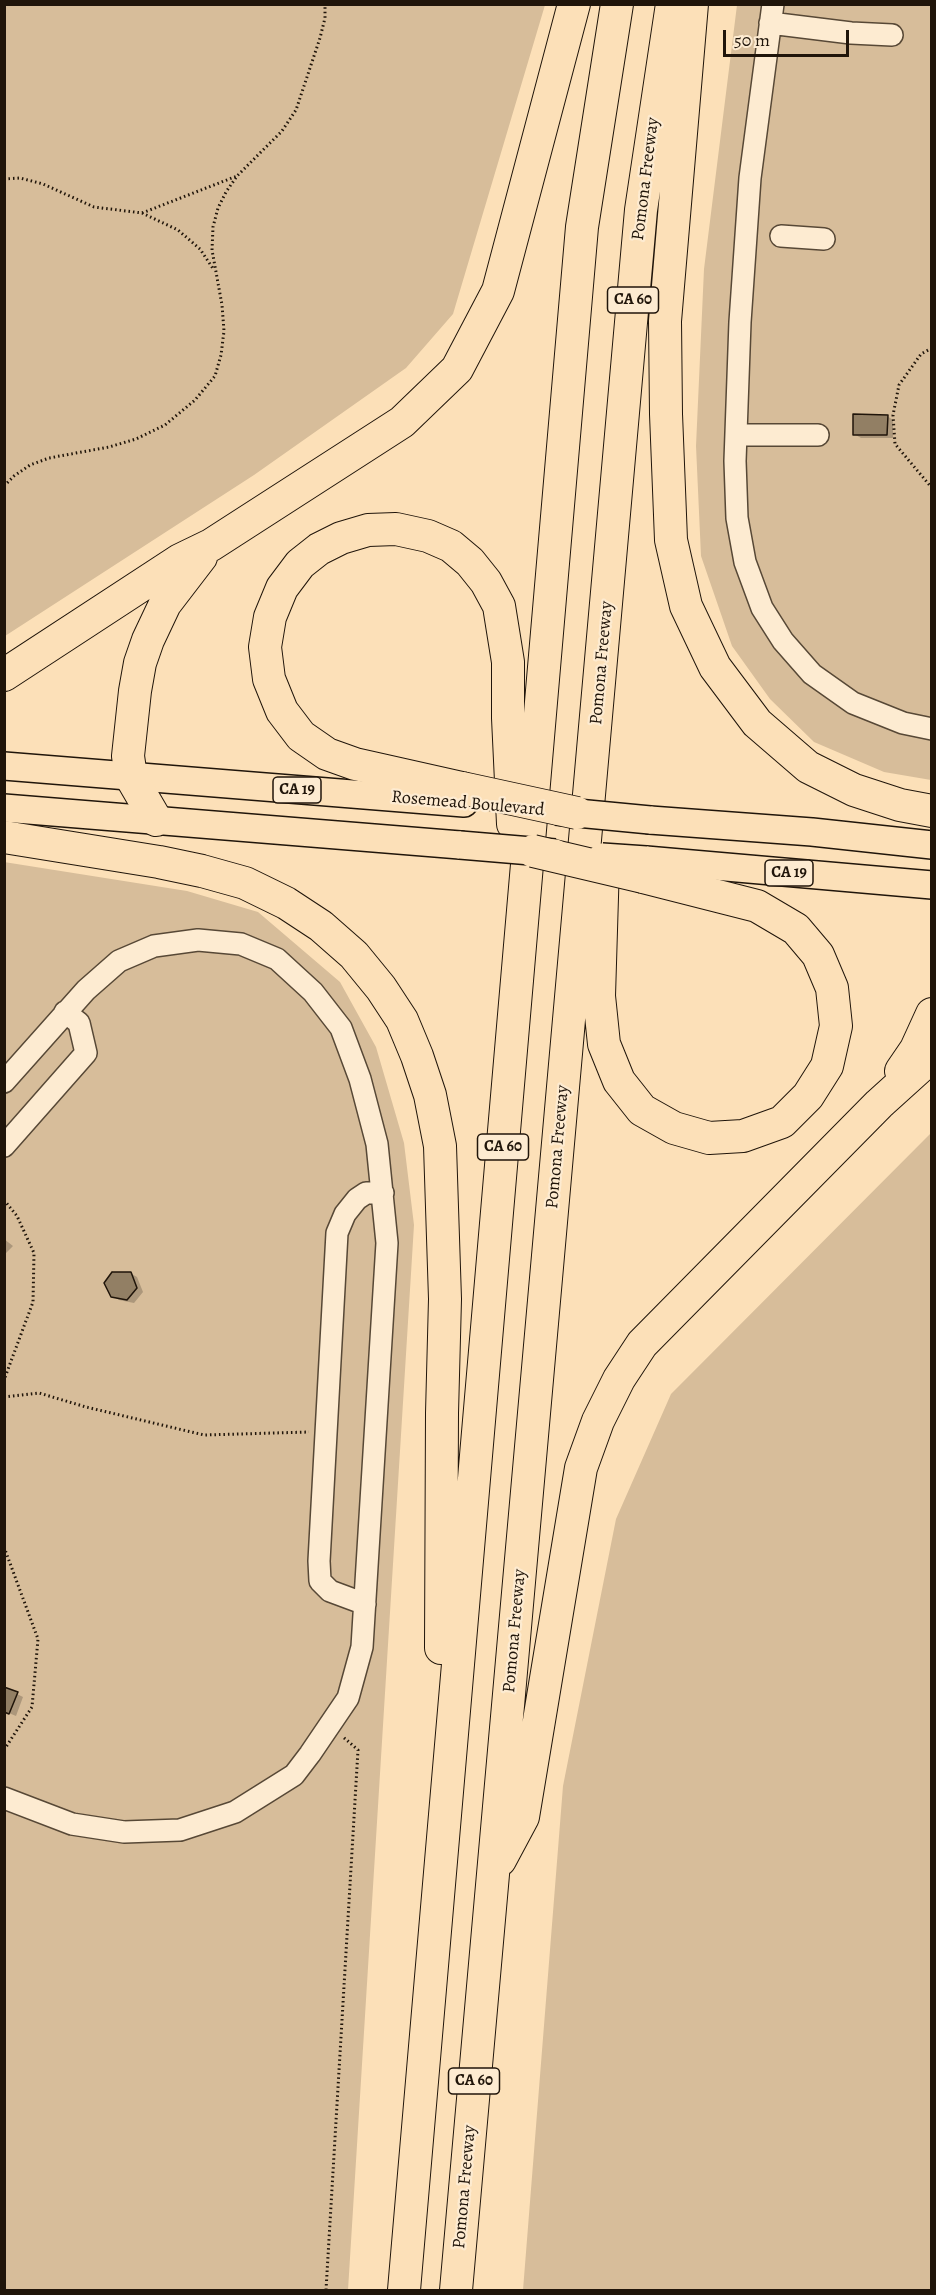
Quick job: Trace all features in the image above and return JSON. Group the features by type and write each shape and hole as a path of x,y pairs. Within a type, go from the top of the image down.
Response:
{"highway":[{"path":"4,675 180,560 211,545 402,422 457,369 498,291 574,4"},
{"name":"CA 60","path":"404,2290 582,227 617,4"},
{"name":"Pomona Freeway","path":"456,2290 641,210 672,4"},
{"path":"692,4 665,321 671,540 686,606 715,667 757,723 808,767 854,790 900,805 932,811"},
{"path":"519,963 508,718 508,662 499,606 486,582 470,562 452,546 428,536 396,529 368,530 341,537 319,549 300,564 282,588 270,617 265,647 268,679 282,711 301,736 327,754 463,796 577,813"},
{"path":"156,820 131,777 128,756 135,691 143,656 165,604 211,545"},
{"path":"533,851 644,869 757,906 796,929 819,955 832,988 836,1026 827,1066 808,1096 782,1122 743,1136 709,1138 674,1128 642,1110 619,1081 604,1044 599,996 608,597"},
{"path":"4,837 202,871 245,884 286,903 321,926 354,955 381,988 402,1020 430,1095 440,1146 444,1275 440,1874"},
{"path":"879,1104 916,1049 932,1014"},
{"path":"493,1872 523,1817 581,1468 598,1421 618,1379 642,1344 879,1104 932,1056"}],"main road":[{"name":"Rosemead Boulevard","path":"4,766 131,777 463,796"},
{"name":"CA 19","path":"4,808 533,851"},
{"path":"577,813 812,832 932,845"},
{"name":"CA 19","path":"644,869 932,885"}],"lane":[{"path":"892,35 851,33 772,14 750,178 740,322 736,435 737,518 745,562 762,608 783,641 812,674 853,703 903,723 932,729"},
{"path":"782,236 824,239"},
{"path":"736,435 818,435"},
{"path":"4,1082 86,990 119,961 154,946 198,940 241,944 277,959 313,992 341,1028 360,1079 377,1144 387,1243 362,1647 348,1698 330,1725 294,1775 235,1812 180,1830 124,1832 72,1824 4,1798"},
{"path":"4,1146 86,1053 79,1023 66,1012"},
{"path":"365,1604 330,1591 320,1581 319,1561 337,1233 345,1214 357,1199 366,1193 383,1193"}],"path":[{"path":"4,486 30,465 49,458 109,447 136,439 165,425 195,400 215,376 221,355 224,322 212,250 213,227 218,208 237,176 282,131 296,110 320,38 325,4"},
{"path":"142,213 237,176"},
{"path":"4,179 20,178 43,184 94,207 142,213 178,230 200,249 216,272"},
{"path":"932,348 921,354 898,385 893,415 895,444 932,488"},
{"path":"4,1200 17,1216 34,1253 34,1263 33,1302 4,1380"},
{"path":"4,1397 39,1393 86,1407 204,1435 326,1431"},
{"path":"4,1547 38,1639 32,1707 4,1750"},
{"path":"326,2290 358,1750 330,1725"}],"shaded area":[{"path":"5,4 545,5 453,314 406,368 254,475 5,636"},
{"path":"737,5 931,5 931,780 884,772 814,742 770,699 732,646 701,556 696,446 704,269"},
{"path":"4,862 187,891 258,912 340,982 376,1047 404,1143 414,1225 348,2290 5,2290"},
{"path":"931,1133 931,2290 523,2290 563,1786 616,1519 671,1394"}],"building":[{"path":"853,414 888,415 887,435 853,435"},
{"path":"112,1272 131,1272 137,1288 127,1300 111,1297 104,1283"},
{"path":"4,1687 18,1692 9,1714 4,1712"}]}
